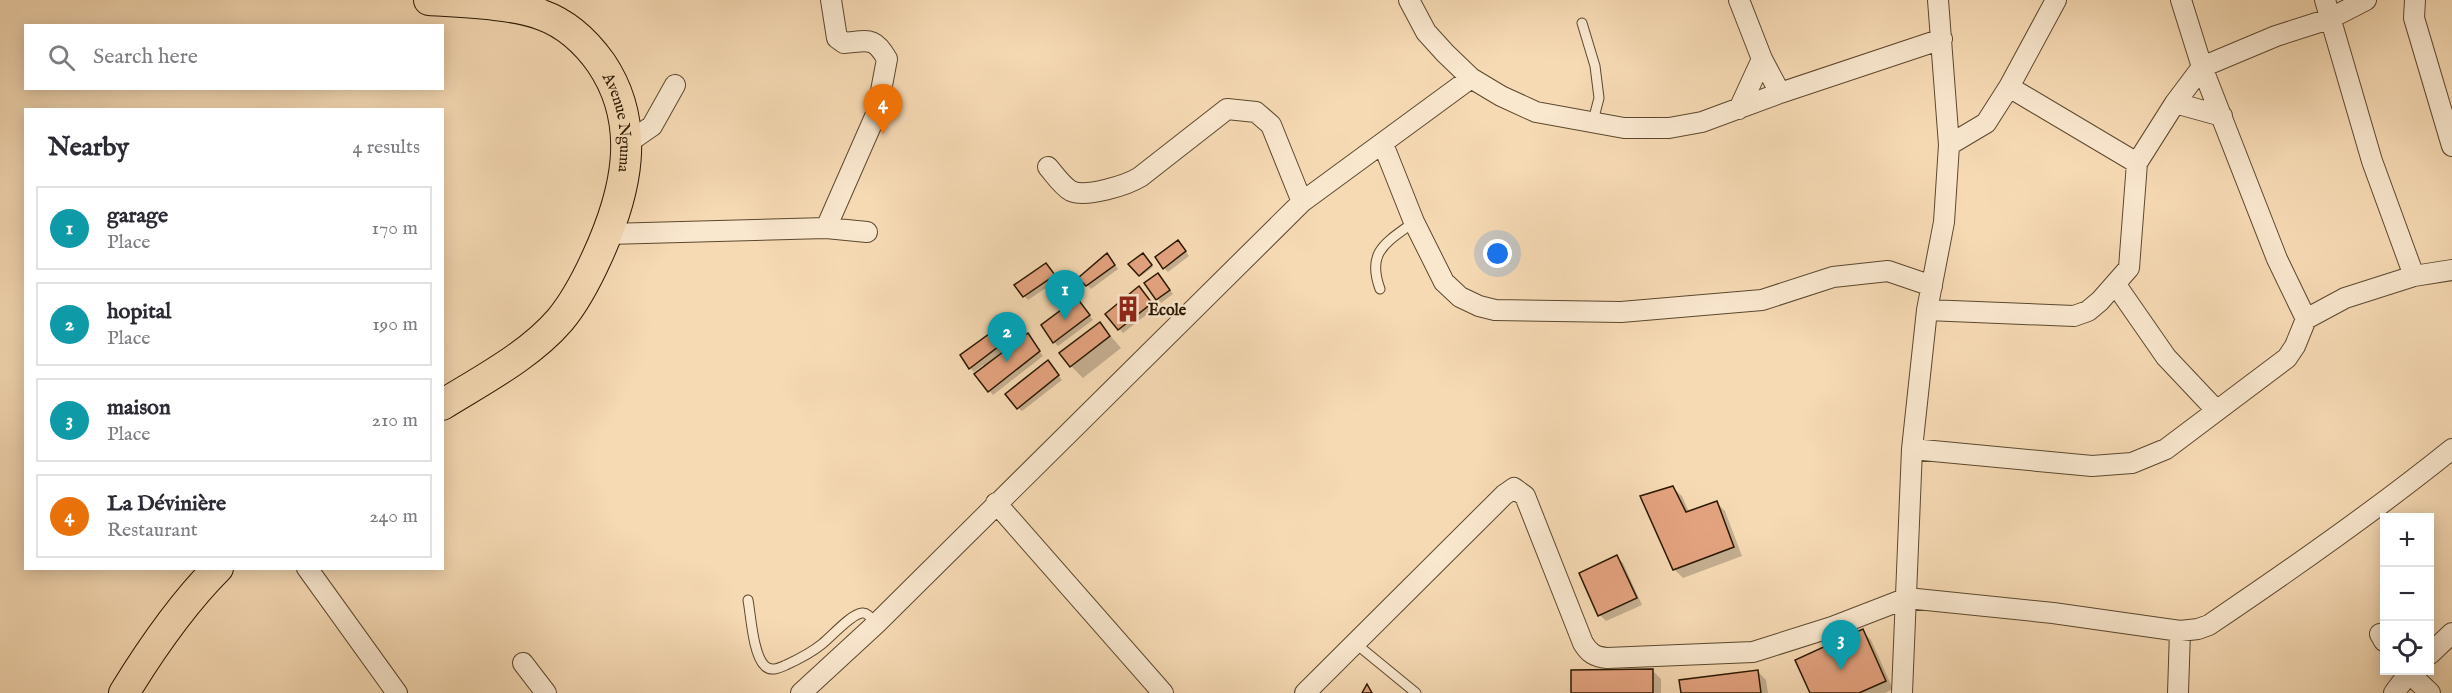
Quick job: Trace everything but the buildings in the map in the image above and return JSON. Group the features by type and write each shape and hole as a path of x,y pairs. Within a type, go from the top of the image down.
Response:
{"main road":[{"name":"Avenue Nguma","path":"432,0 517,9 542,14 574,32 593,52 619,95 626,121 624,181 608,234 586,280 561,320 533,345 444,404"},
{"path":"124,693 153,646 202,584 216,570"}],"street":[{"path":"826,228 877,112 887,59 879,46 868,41 844,43 837,38 831,0"},
{"path":"1409,0 1426,32 1471,78 1501,96 1536,112 1624,128 1669,128 1702,122 1780,93 1942,39"},
{"path":"1739,0 1762,59 1780,93"},
{"path":"1902,693 1912,449 1927,310 1944,222 1949,146 1938,0"},
{"path":"1949,146 1986,123 2009,87 2056,0"},
{"path":"2181,0 2202,67 2277,259 2306,319"},
{"path":"2325,0 2372,161 2414,276"},
{"path":"1927,310 2074,316 2088,311 2116,285 2129,268 2137,163 2175,103 2202,67 2276,36 2330,19 2366,0"},
{"path":"2415,0 2414,18 2452,146"},
{"path":"1739,109 1762,59"},
{"path":"801,693 876,624 1302,202 1471,78"},
{"path":"626,144 652,126 675,85"},
{"path":"2009,87 2137,163"},
{"path":"2175,103 2222,116"},
{"path":"1048,167 1064,186 1076,193 1127,184 1140,177 1227,110 1256,112 1271,125 1302,202"},
{"path":"1383,144 1414,222 1444,282 1460,297 1479,306 1495,310 1621,312 1762,300 1833,277 1888,271 1932,286"},
{"path":"608,234 826,228 867,232"},
{"path":"1912,449 2092,466 2132,463 2166,449 2287,358 2295,346 2306,319 2345,297 2414,276 2452,270"},
{"path":"2116,285 2166,357 2216,410"},
{"path":"1305,693 1504,495 1514,488 1520,490 1524,496 1583,643 1591,654 1598,658 1753,652 1832,627 1907,598 2053,613 2180,631 2198,629 2226,614 2390,498 2452,449"},
{"path":"996,503 1163,693"},
{"path":"308,570 397,693"},
{"path":"2178,693 2180,631"},
{"path":"2434,650 2452,633"},
{"path":"523,663 546,693"},
{"path":"2394,693 2406,675"},
{"path":"2411,675 2430,693"}],"lane":[{"path":"1582,23 1595,66 1599,98 1593,121"},
{"path":"1380,289 1374,272 1379,254 1387,240 1414,222"},
{"path":"748,600 757,652 764,665 770,669 802,658 855,616 862,613 867,614 876,624"},
{"path":"1355,643 1416,693"}],"place":[{"name":"La Dévinière","path":"883,134"},
{"name":"Ecole","path":"1128,309"},
{"name":"garage","path":"1065,320"},
{"name":"hopital","path":"1007,362"},
{"name":"maison","path":"1841,670"}]}
